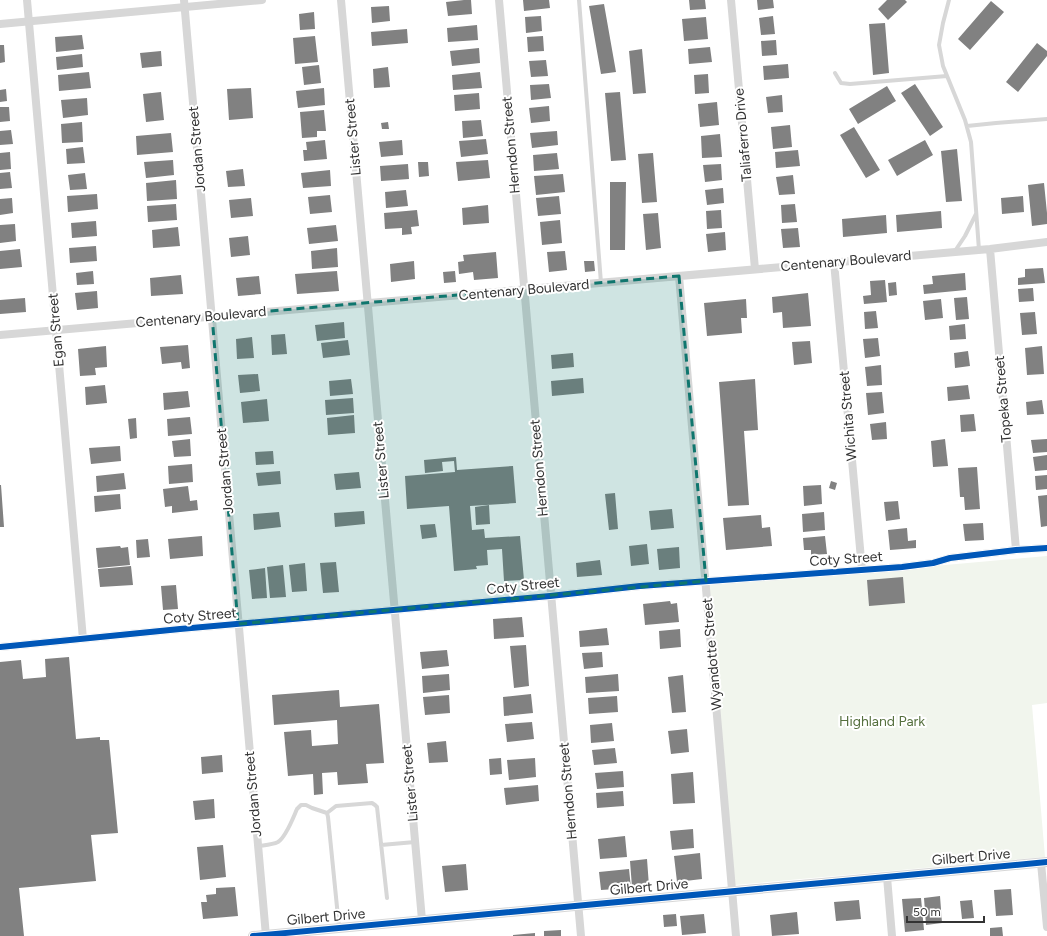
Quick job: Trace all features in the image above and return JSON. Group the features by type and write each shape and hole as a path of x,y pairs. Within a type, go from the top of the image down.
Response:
{"street":[{"name":"Egan Street","path":"27,0 83,639"},
{"path":"0,24 184,3 262,0"},
{"name":"Lister Street","path":"341,0 422,920"},
{"name":"Herndon Street","path":"498,0 580,936"},
{"name":"Taliaferro Drive","path":"731,0 755,269"},
{"name":"Jordan Street","path":"184,3 266,935"},
{"name":"Centenary Boulevard","path":"0,335 979,250 1047,242"},
{"name":"Topeka Street","path":"990,249 1016,550"},
{"name":"Wichita Street","path":"834,262 862,570"},
{"name":"Wyandotte Street","path":"679,276 736,936"},
{"name":"Coty Street","path":"0,647 550,596 640,586 933,564 950,558 1047,548"},
{"path":"1044,862 1047,927"},
{"name":"Gilbert Drive","path":"253,936 1044,862"},
{"path":"887,877 892,936"}],"lane":[{"path":"579,0 602,283"},
{"path":"949,0 939,45 943,66 967,126 971,142 979,250"},
{"path":"835,73 841,83 850,84 947,76"},
{"path":"967,126 1047,119"},
{"path":"954,252 972,224 976,212"},
{"path":"339,928 328,815 336,806 372,803 377,807 387,898"},
{"path":"258,846 277,842 282,838 297,809 301,805 306,805 328,815"},
{"path":"381,845 415,842"}],"highlighted area":[{"path":"679,276 706,581 238,624 212,316"}],"green space":[{"name":"Highland Park","path":"1047,556 1047,703 1032,705 1045,857 735,885 708,584"}],"building":[{"path":"471,0 472,14 448,16 446,2"},
{"path":"523,0 549,0 550,8 524,11"},
{"path":"689,0 705,0 706,9 690,10"},
{"path":"757,0 773,0 774,8 758,10"},
{"path":"887,0 905,0 907,2 888,20 878,9"},
{"path":"991,1 1004,12 970,50 958,39"},
{"path":"604,4 616,72 601,74 589,6"},
{"path":"389,6 390,21 372,23 371,7"},
{"path":"314,12 315,29 300,30 299,14"},
{"path":"541,16 542,31 526,33 525,17"},
{"path":"773,16 775,34 761,35 759,18"},
{"path":"706,17 708,39 684,41 682,19"},
{"path":"885,23 889,73 873,75 869,24"},
{"path":"477,25 478,40 448,42 447,28"},
{"path":"407,29 408,43 372,46 371,32"},
{"path":"82,35 84,49 56,52 55,37"},
{"path":"315,36 318,62 295,64 293,38"},
{"path":"543,36 544,51 528,52 527,37"},
{"path":"776,40 777,55 762,56 761,41"},
{"path":"1037,43 1047,51 1047,56 1018,92 1006,82"},
{"path":"0,45 4,45 5,62 0,63"},
{"path":"710,47 712,62 689,64 688,49"},
{"path":"479,48 480,63 452,66 450,51"},
{"path":"642,49 646,93 633,94 629,51"},
{"path":"161,51 162,66 142,68 140,53"},
{"path":"82,54 83,67 57,70 56,57"},
{"path":"546,60 548,76 531,77 529,61"},
{"path":"788,64 789,78 764,80 763,66"},
{"path":"319,65 321,83 304,85 302,67"},
{"path":"388,67 390,87 374,88 373,69"},
{"path":"89,72 91,88 59,91 58,75"},
{"path":"480,72 482,88 453,90 452,75"},
{"path":"708,74 709,93 695,94 694,75"},
{"path":"549,84 551,98 531,100 530,85"},
{"path":"915,84 943,127 930,136 901,93"},
{"path":"887,86 896,101 858,124 849,109"},
{"path":"251,88 253,118 229,120 227,89"},
{"path":"324,88 325,105 298,108 296,91"},
{"path":"6,89 7,101 0,102 0,90"},
{"path":"161,92 164,120 146,122 143,94"},
{"path":"620,92 626,160 611,161 605,93"},
{"path":"479,93 480,109 455,111 454,95"},
{"path":"782,95 783,112 768,113 766,97"},
{"path":"87,98 88,115 63,118 61,100"},
{"path":"717,102 719,125 700,127 698,104"},
{"path":"549,106 550,121 531,123 529,108"},
{"path":"0,107 9,107 10,121 0,122"},
{"path":"324,110 326,131 317,131 317,137 302,138 300,112"},
{"path":"481,120 483,136 463,138 462,121"},
{"path":"82,122 83,142 62,143 61,124"},
{"path":"388,122 389,129 382,129 381,123"},
{"path":"790,125 792,147 773,149 771,127"},
{"path":"854,127 880,170 866,178 840,135"},
{"path":"11,130 13,144 0,145 0,131"},
{"path":"557,131 558,145 532,148 530,133"},
{"path":"171,133 173,152 137,155 136,136"},
{"path":"720,134 722,157 702,158 701,136"},
{"path":"486,139 488,154 461,157 459,141"},
{"path":"325,140 327,159 304,161 303,150 307,150 306,142"},
{"path":"402,140 403,155 381,157 379,142"},
{"path":"925,140 933,155 897,176 888,160"},
{"path":"83,147 85,163 67,164 66,149"},
{"path":"957,149 962,201 946,202 941,151"},
{"path":"798,150 800,166 776,168 775,152"},
{"path":"10,152 11,169 0,170 0,153"},
{"path":"557,153 559,169 534,171 533,155"},
{"path":"653,153 657,202 642,203 638,154"},
{"path":"173,160 174,175 146,178 144,162"},
{"path":"488,160 490,178 458,181 456,162"},
{"path":"418,162 428,162 429,176 419,177"},
{"path":"408,164 409,179 381,181 380,166"},
{"path":"721,164 722,180 705,182 703,165"},
{"path":"243,169 245,186 228,187 226,171"},
{"path":"330,170 331,186 303,188 301,173"},
{"path":"10,172 12,188 0,189 0,173"},
{"path":"85,173 87,189 70,190 68,175"},
{"path":"563,174 565,192 536,195 534,176"},
{"path":"793,175 795,194 779,195 776,177"},
{"path":"176,180 177,199 147,201 146,183"},
{"path":"610,182 626,182 625,250 610,250"},
{"path":"1044,183 1047,224 1032,226 1028,185"},
{"path":"723,188 724,203 707,205 705,190"},
{"path":"406,190 408,206 386,208 385,192"},
{"path":"97,194 98,209 68,212 67,196"},
{"path":"330,195 332,212 310,214 308,197"},
{"path":"559,196 561,214 538,216 536,198"},
{"path":"1023,196 1024,212 1002,214 1001,198"},
{"path":"12,198 13,213 0,215 0,199"},
{"path":"251,198 253,216 231,218 229,200"},
{"path":"176,204 177,220 148,222 147,206"},
{"path":"795,204 797,222 782,223 781,205"},
{"path":"488,205 489,223 463,225 462,208"},
{"path":"417,210 419,226 411,227 412,234 402,235 402,228 385,229 384,213"},
{"path":"721,210 722,228 707,229 706,211"},
{"path":"941,211 942,228 897,232 896,215"},
{"path":"658,213 661,248 646,250 643,214"},
{"path":"886,215 887,233 843,237 842,219"},
{"path":"560,220 562,243 542,245 540,222"},
{"path":"96,221 97,236 72,238 71,223"},
{"path":"15,224 16,241 0,243 0,225"},
{"path":"336,225 338,241 309,244 307,228"},
{"path":"178,227 180,246 153,248 152,230"},
{"path":"798,228 800,247 783,248 781,229"},
{"path":"725,232 726,250 708,252 706,234"},
{"path":"248,236 250,255 231,257 229,238"},
{"path":"96,246 97,261 70,263 69,248"},
{"path":"337,248 338,267 312,269 311,251"},
{"path":"20,249 22,267 0,269 0,251"},
{"path":"565,251 567,270 549,272 547,252"},
{"path":"496,252 498,278 474,280 473,272 459,274 458,262 464,261 463,255"},
{"path":"414,261 415,279 391,282 390,264"},
{"path":"584,261 594,261 595,271 585,272"},
{"path":"1043,268 1045,283 1018,285 1018,278 1025,277 1025,269"},
{"path":"93,271 94,284 77,285 76,273"},
{"path":"337,271 339,291 297,294 295,274"},
{"path":"455,271 456,282 444,283 443,272"},
{"path":"965,273 966,290 924,294 923,285 933,284 932,276"},
{"path":"181,275 183,294 151,296 150,278"},
{"path":"259,276 261,294 238,296 236,278"},
{"path":"885,280 887,302 864,304 863,296 871,295 870,281"},
{"path":"896,282 897,295 889,296 888,283"},
{"path":"1033,288 1034,301 1019,302 1018,289"},
{"path":"97,291 98,308 77,310 75,293"},
{"path":"808,293 811,326 783,328 782,312 773,313 772,297"},
{"path":"967,297 969,319 956,320 954,298"},
{"path":"25,298 26,312 0,314 0,300"},
{"path":"746,299 747,318 741,318 742,333 707,336 704,303"},
{"path":"941,299 943,318 925,320 923,301"},
{"path":"876,311 878,328 865,329 864,312"},
{"path":"1035,312 1037,334 1022,335 1020,313"},
{"path":"344,322 345,338 317,341 315,325"},
{"path":"965,324 966,339 950,340 949,326"},
{"path":"285,334 287,354 272,355 271,335"},
{"path":"252,337 254,358 237,359 236,339"},
{"path":"878,338 880,356 865,358 863,339"},
{"path":"348,340 350,355 323,358 321,343"},
{"path":"810,341 812,363 794,365 792,342"},
{"path":"188,345 190,368 182,369 181,362 162,364 160,347"},
{"path":"106,346 107,367 95,368 96,375 80,376 78,349"},
{"path":"1042,346 1044,374 1027,375 1025,348"},
{"path":"968,351 970,366 955,368 954,353"},
{"path":"573,353 574,367 552,369 551,355"},
{"path":"881,365 882,385 867,386 865,367"},
{"path":"258,374 260,391 240,393 238,375"},
{"path":"583,378 584,393 552,396 551,381"},
{"path":"351,379 353,394 330,396 329,381"},
{"path":"755,379 758,430 744,431 749,505 728,506 719,382"},
{"path":"105,385 107,403 86,405 85,387"},
{"path":"968,385 970,399 948,401 947,387"},
{"path":"188,391 190,407 164,410 163,393"},
{"path":"882,392 884,413 868,415 866,393"},
{"path":"353,398 354,413 326,415 325,400"},
{"path":"267,399 269,421 243,423 241,402"},
{"path":"1042,400 1044,414 1027,415 1026,402"},
{"path":"974,414 976,431 961,432 960,415"},
{"path":"354,415 355,433 328,435 327,418"},
{"path":"190,417 192,434 168,436 167,419"},
{"path":"136,418 137,438 130,439 128,419"},
{"path":"886,422 887,439 872,440 870,424"},
{"path":"190,439 191,456 174,457 172,441"},
{"path":"945,439 948,466 933,467 931,441"},
{"path":"1047,439 1047,452 1033,453 1031,440"},
{"path":"120,446 121,461 91,464 89,448"},
{"path":"273,451 274,464 256,465 255,452"},
{"path":"1047,455 1047,470 1035,471 1033,457"},
{"path":"456,457 457,470 513,466 516,503 470,506 472,530 484,529 485,538 520,536 524,580 504,581 502,549 487,550 488,565 476,566 477,569 454,571 449,506 407,509 405,476 455,472 454,461 442,462 443,471 425,473 424,460"},
{"path":"192,464 193,482 169,484 168,466"},
{"path":"977,467 980,509 965,510 964,497 960,497 958,468"},
{"path":"280,471 281,484 258,486 256,473"},
{"path":"359,472 361,488 336,490 334,474"},
{"path":"124,473 126,489 97,492 96,476"},
{"path":"1047,475 1047,489 1036,490 1035,476"},
{"path":"831,481 837,483 835,490 829,488"},
{"path":"1,485 4,527 0,527"},
{"path":"821,485 822,504 804,506 803,486"},
{"path":"188,486 190,501 197,500 198,510 172,513 172,506 165,507 163,489"},
{"path":"615,493 618,529 609,530 605,494"},
{"path":"120,494 121,509 95,512 94,496"},
{"path":"1047,495 1047,526 1041,527 1038,496"},
{"path":"898,501 900,519 886,521 884,502"},
{"path":"489,505 490,524 476,525 475,507"},
{"path":"672,509 674,528 651,530 649,511"},
{"path":"364,511 365,524 335,527 334,513"},
{"path":"279,512 281,527 254,530 253,514"},
{"path":"824,512 825,530 803,532 802,514"},
{"path":"761,515 762,528 770,527 772,546 726,550 723,518"},
{"path":"983,523 984,540 965,541 963,524"},
{"path":"435,524 437,537 422,539 420,525"},
{"path":"907,528 908,541 916,540 916,548 890,550 888,530"},
{"path":"202,536 203,556 170,559 168,539"},
{"path":"825,536 827,554 811,555 811,550 804,550 803,538"},
{"path":"148,539 150,557 137,558 136,540"},
{"path":"647,544 649,564 631,566 629,546"},
{"path":"120,546 121,548 128,547 130,565 98,568 96,548"},
{"path":"679,547 680,568 659,570 657,549"},
{"path":"600,560 602,575 577,577 576,563"},
{"path":"336,562 339,592 323,593 320,563"},
{"path":"305,563 307,591 292,592 289,565"},
{"path":"283,565 286,597 270,598 267,567"},
{"path":"131,566 133,585 100,587 98,569"},
{"path":"265,568 267,598 252,599 249,570"},
{"path":"903,577 905,603 869,606 867,580"},
{"path":"176,585 178,609 163,610 161,586"},
{"path":"670,601 671,604 677,603 679,622 645,625 643,604"},
{"path":"522,617 524,637 494,639 493,619"},
{"path":"607,628 609,645 580,647 579,631"},
{"path":"680,629 681,647 660,649 659,631"},
{"path":"526,645 529,686 514,688 510,646"},
{"path":"447,650 449,666 422,669 420,652"},
{"path":"602,652 603,667 584,669 582,653"},
{"path":"69,657 76,739 100,737 100,740 109,740 118,833 91,835 96,881 19,888 24,936 0,936 0,662 21,660 23,679 46,677 45,659"},
{"path":"449,674 450,690 423,693 422,676"},
{"path":"618,674 619,691 586,693 585,677"},
{"path":"683,675 686,712 672,713 668,677"},
{"path":"339,690 340,707 379,704 384,763 366,764 368,783 338,785 337,772 322,773 323,794 314,795 313,774 288,776 284,732 311,730 312,746 338,744 337,720 274,725 272,695"},
{"path":"531,694 533,713 504,716 503,697"},
{"path":"449,695 450,713 425,715 423,697"},
{"path":"617,696 618,712 589,714 588,698"},
{"path":"532,722 534,739 507,742 505,724"},
{"path":"612,723 614,741 591,743 590,725"},
{"path":"687,729 689,752 671,754 668,731"},
{"path":"446,741 448,762 429,763 427,743"},
{"path":"615,748 617,763 594,765 592,750"},
{"path":"222,755 223,772 202,774 201,757"},
{"path":"501,758 502,774 490,775 489,759"},
{"path":"535,758 536,777 509,780 507,760"},
{"path":"623,771 624,787 597,789 595,773"},
{"path":"693,772 695,803 673,804 671,774"},
{"path":"538,785 539,801 506,805 504,788"},
{"path":"623,791 624,806 597,808 596,793"},
{"path":"214,799 215,818 195,820 193,801"},
{"path":"693,829 694,848 672,850 670,831"},
{"path":"625,836 627,857 600,859 598,839"},
{"path":"223,845 226,877 200,880 197,847"},
{"path":"700,853 702,879 677,882 674,856"},
{"path":"647,859 649,886 632,887 630,861"},
{"path":"466,864 468,890 445,892 442,866"},
{"path":"629,869 631,888 601,890 599,872"},
{"path":"235,887 238,916 203,919 201,902 207,902 206,895 216,894 216,888"},
{"path":"1011,889 1013,915 996,916 994,890"},
{"path":"940,896 942,923 926,925 924,898"},
{"path":"921,898 924,930 905,932 902,899"},
{"path":"859,900 861,919 836,921 834,902"},
{"path":"972,900 974,918 962,919 960,901"},
{"path":"797,912 799,934 772,936 770,915"},
{"path":"676,914 677,926 664,927 663,915"},
{"path":"704,914 706,933 682,935 680,916"},
{"path":"1002,927 1003,936 990,936 990,928"},
{"path":"561,930 561,936 544,936 544,931"},
{"path":"535,933 535,936 513,936 513,935"}],"cycle path":[{"path":"0,647 180,629 550,596 640,586 902,567 933,563 950,558 1047,548"},
{"path":"253,936 1047,862"}]}
